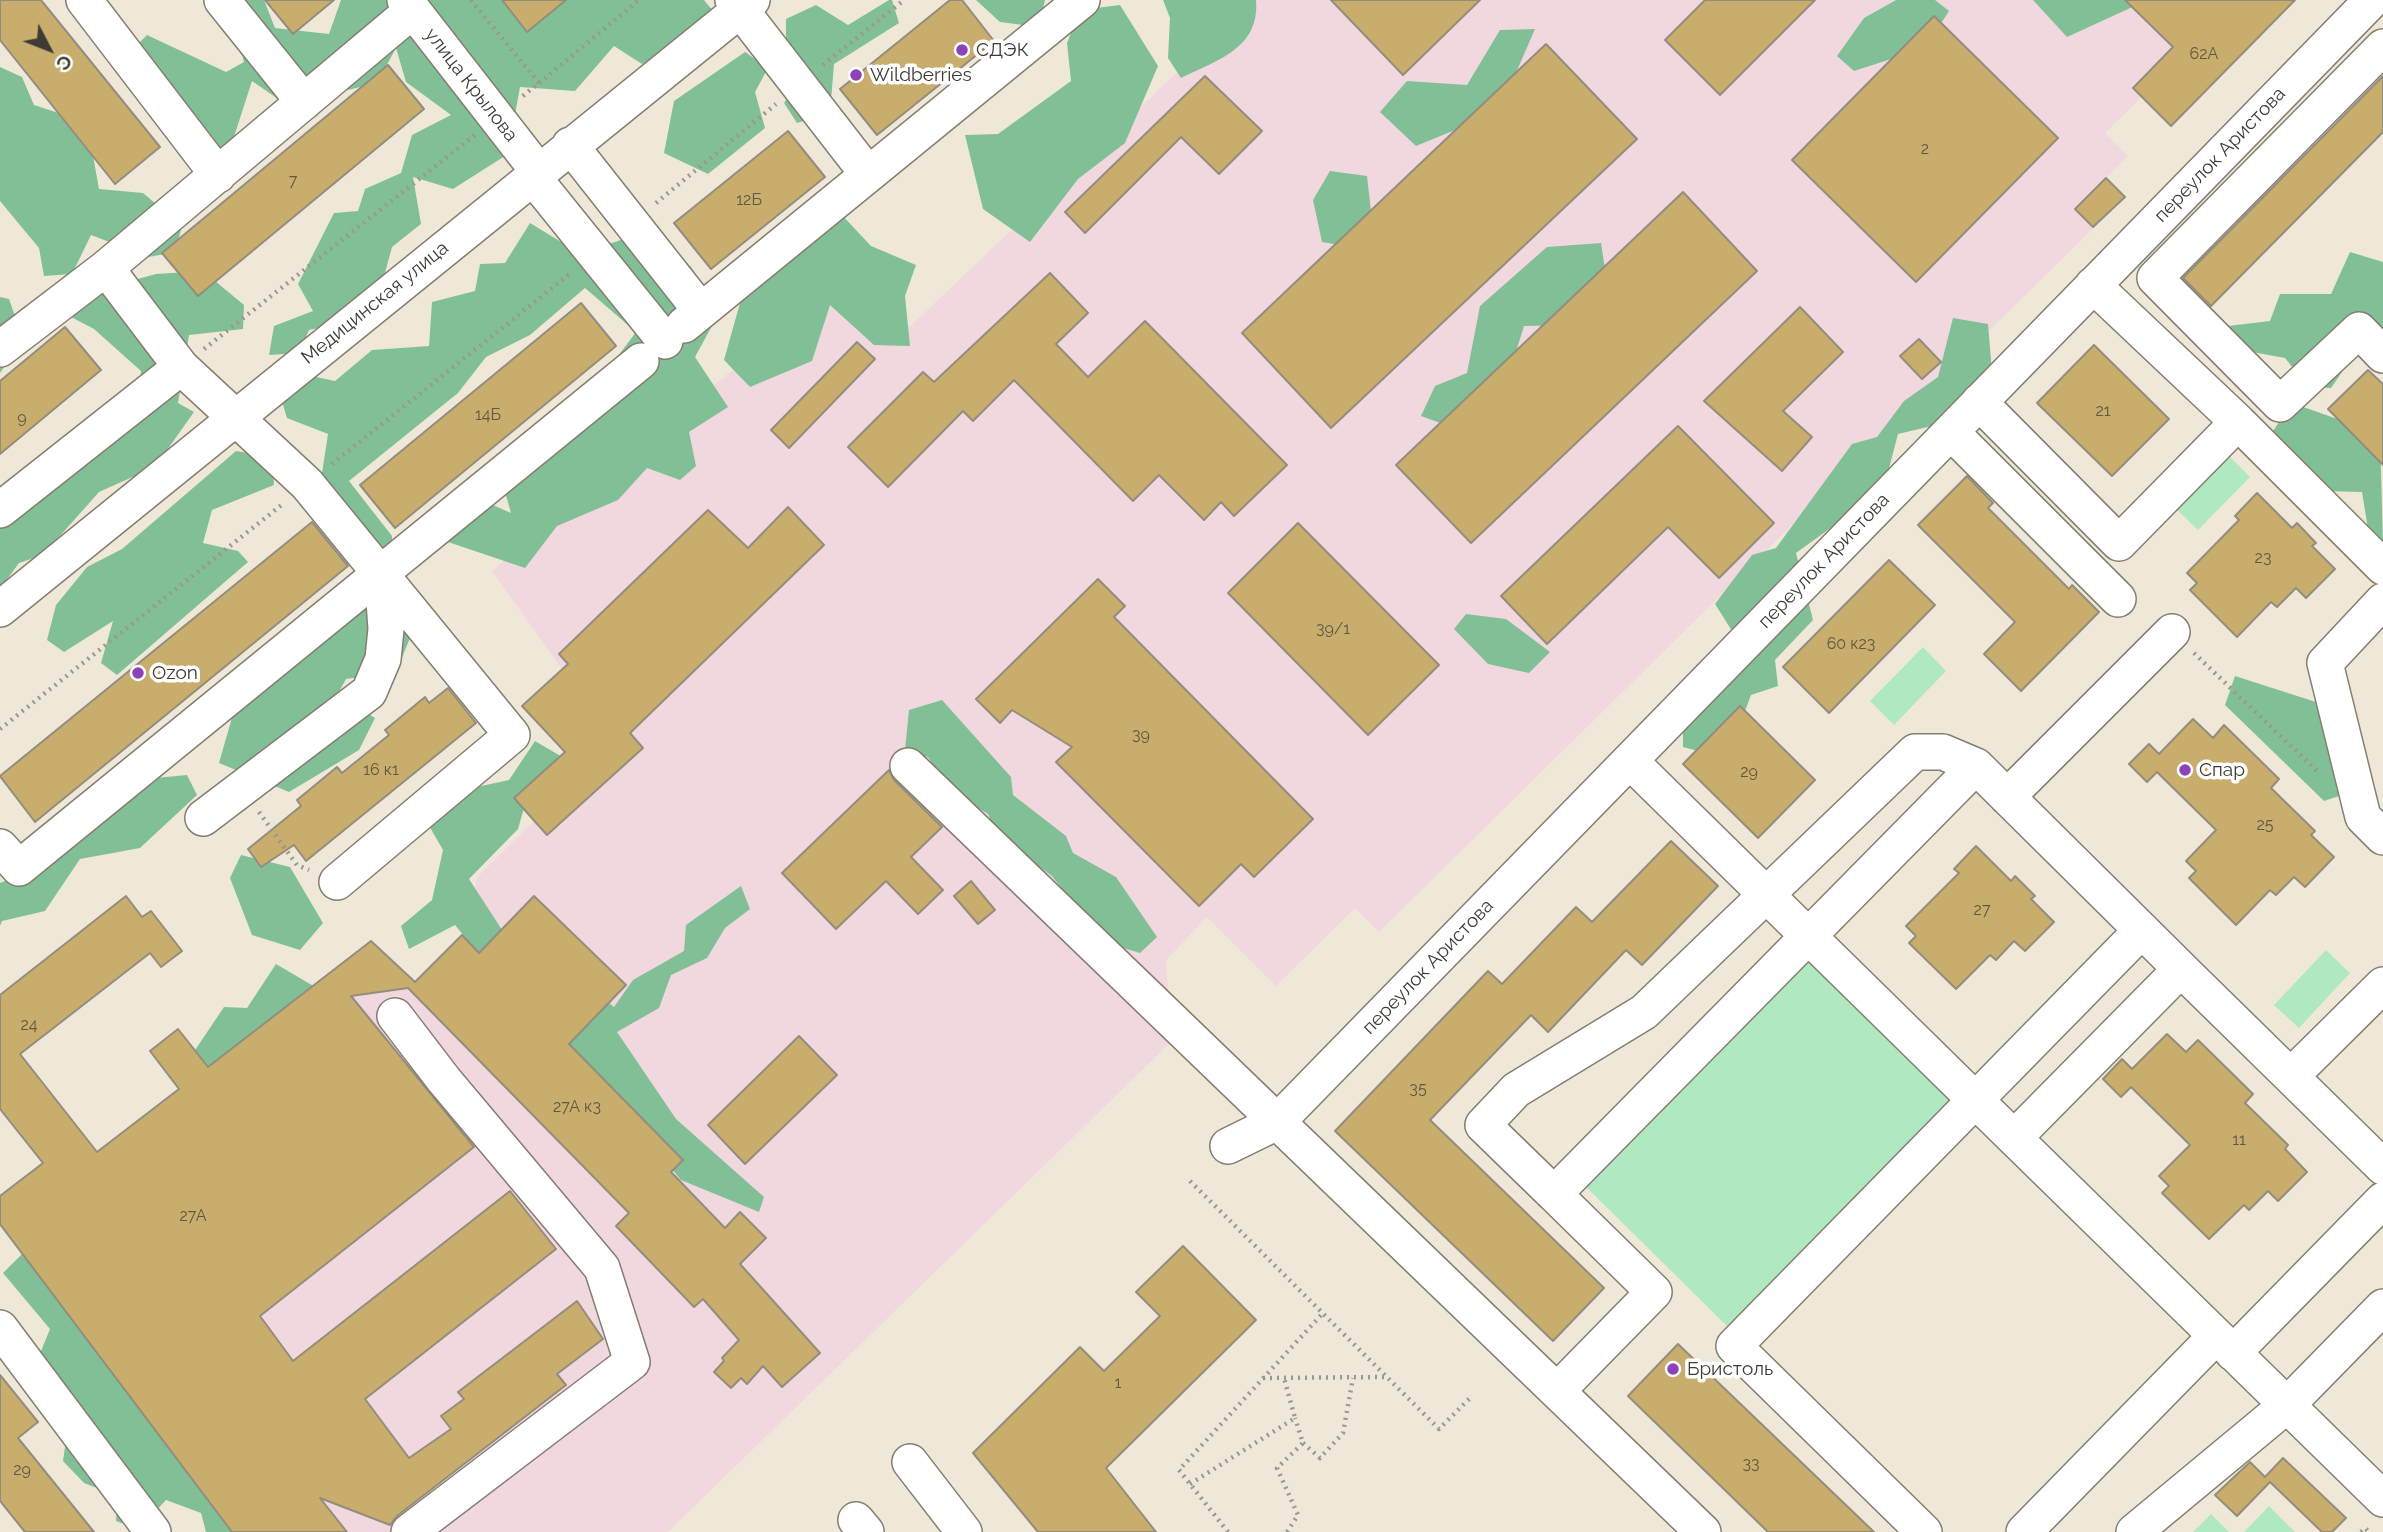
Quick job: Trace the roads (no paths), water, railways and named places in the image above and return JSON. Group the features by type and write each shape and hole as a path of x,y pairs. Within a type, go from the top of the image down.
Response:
{"street":[{"path":"84,0 218,175"},
{"path":"222,0 304,102"},
{"path":"0,847 19,868 1082,0"},
{"name":"переулок Аристова","path":"1228,1146 1277,1122 2372,0"},
{"path":"742,3 867,173"},
{"name":"Медицинская улица","path":"0,609 742,3"},
{"path":"0,349 106,268 218,175 304,102 409,5"},
{"name":"улица Крылова","path":"409,5 496,117 594,255 673,334"},
{"path":"2383,47 2155,278 2280,404 2359,330 2383,355"},
{"path":"570,145 632,223 673,334"},
{"path":"106,268 181,367 307,484 382,572 512,735 337,882"},
{"path":"2093,285 2238,422 2383,567"},
{"path":"0,510 181,367"},
{"path":"1979,402 2119,543 2238,422"},
{"path":"1951,432 2118,599"},
{"path":"204,818 369,692 383,659 386,629 382,572"},
{"path":"2383,601 2325,663 2363,817 2383,837"},
{"path":"2007,797 2172,632"},
{"path":"1556,1391 1654,1292 1483,1125 1516,1090 1644,1012 1915,752 1943,752 1976,766 2383,1167"},
{"path":"1630,761 2383,1499"},
{"path":"908,766 1703,1532"},
{"path":"1554,1194 1976,766"},
{"path":"1924,1532 1734,1346 2142,930"},
{"path":"2014,1138 2181,969"},
{"path":"2291,1076 2383,985"},
{"path":"395,1016 444,1080 602,1268 632,1362 409,1532"},
{"path":"2024,1532 2383,1200"},
{"path":"2134,1532 2287,1405 2383,1307"},
{"path":"0,1328 153,1532"},
{"path":"910,1462 964,1532"}],"place":[{"name":"СДЭК","path":"962,50"},
{"name":"Wildberries","path":"856,75"},
{"name":"Ozon","path":"138,673"},
{"name":"Спар","path":"2185,770"},
{"name":"Бристоль","path":"1673,1369"}]}
